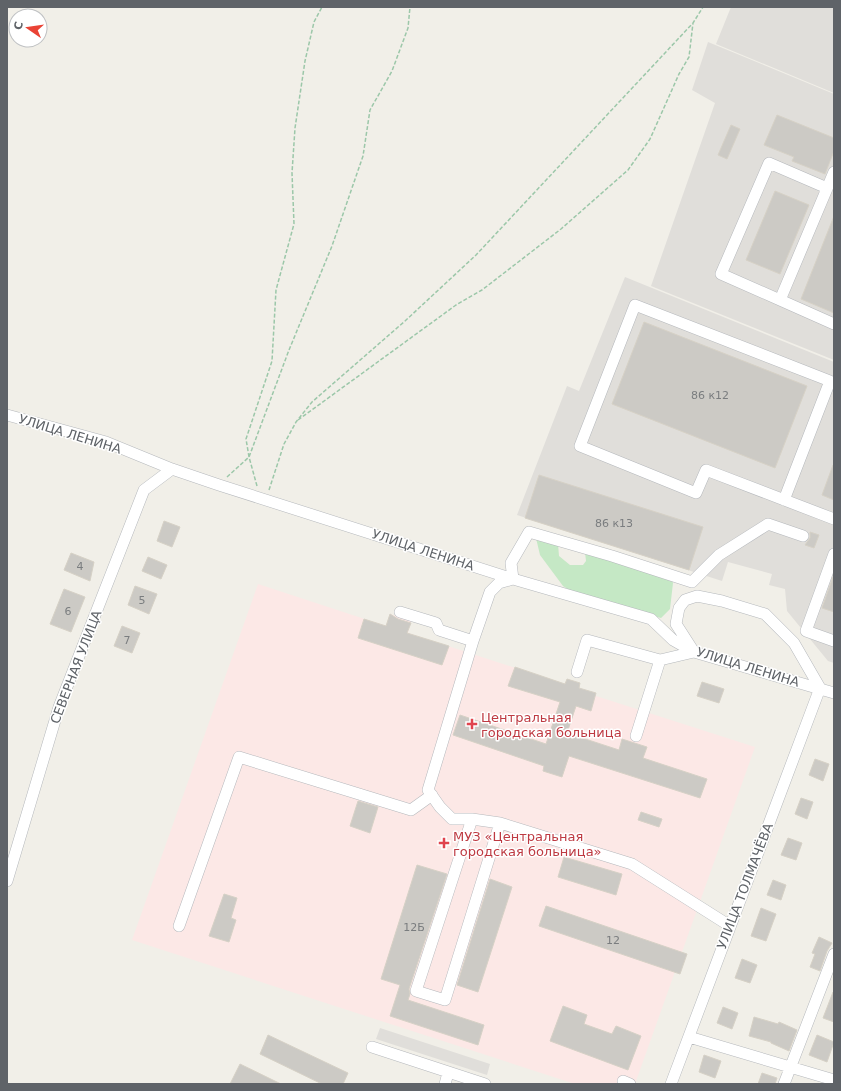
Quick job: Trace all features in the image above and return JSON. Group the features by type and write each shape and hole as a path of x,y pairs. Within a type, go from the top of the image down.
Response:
{"street":[{"path":"828,188 769,163 721,274 834,324"},
{"path":"780,300 834,172"},
{"path":"784,500 830,381 635,305 580,446 696,493 706,470 784,500 834,519"},
{"name":"УЛИЦА ЛЕНИНА","path":"7,415 106,442 172,469 262,499 513,579 651,619 673,640 694,652 834,693"},
{"name":"СЕВЕРНАЯ УЛИЦА","path":"7,881 59,707 144,490 172,469"},
{"path":"730,926 632,864 500,823 472,819 452,819 440,807 428,790 473,641 490,592 499,583 513,579 510,563 529,532 612,556 692,582 719,555 768,524 803,536"},
{"path":"834,554 806,631 834,641"},
{"path":"577,672 587,640 660,660 694,652 676,624 679,608 685,600 697,596 742,606 765,614 794,643 820,688"},
{"path":"400,612 436,623 439,630 473,641"},
{"path":"636,736 660,660"},
{"name":"УЛИЦА ТОЛМАЧЁВА","path":"671,1084 820,688"},
{"path":"179,926 240,756 411,810 432,795"},
{"path":"472,819 416,991 445,1000 500,823"},
{"path":"784,1084 834,954"},
{"path":"689,1037 834,1080"},
{"path":"372,1047 485,1084"},
{"path":"445,1084 448,1073"}],"path":[{"path":"322,7 314,22 305,61 295,128 292,173 294,224 276,290 272,361 246,439 255,481 262,499 267,493 276,472 284,444 296,422 312,402 405,321 476,255 693,23 704,7"},
{"path":"219,485 249,457 289,350 332,246 363,156 370,110 392,71 408,28 410,7"},
{"path":"296,422 456,305 482,290 561,229 628,170 650,139 679,74 689,57 693,23"}],"shaded area":[{"path":"731,7 834,7 834,93 716,44"},
{"path":"708,42 834,94 834,360 651,286 715,103 692,90"},
{"path":"625,277 834,362 834,663 828,661 787,611 785,589 769,585 772,574 728,562 722,581 517,515 567,386 579,391"},
{"name":"МУЗ «Центральная городская больница»","path":"258,584 386,626 390,614 411,621 408,633 565,684 567,679 580,683 579,688 596,693 596,696 755,747 635,1084 575,1084 132,940"},
{"path":"380,1028 490,1064 487,1075 376,1039"}],"green space":[{"path":"536,538 558,544 559,556 570,565 583,565 586,561 585,552 671,576 673,583 670,609 661,618 575,594 563,586 540,555"}],"building":[{"path":"777,115 834,138 834,151 825,174 792,161 794,157 764,145"},
{"path":"731,125 740,129 727,159 718,155"},
{"path":"775,191 809,205 780,274 746,260"},
{"path":"834,216 834,313 801,299"},
{"path":"644,322 807,386 775,468 612,404"},
{"path":"834,465 834,500 822,495"},
{"path":"539,475 703,527 689,570 525,518"},
{"path":"164,521 180,527 172,547 157,541"},
{"path":"810,532 819,535 814,548 805,545 810,538"},
{"path":"71,553 94,562 90,581 64,570"},
{"path":"148,557 167,565 161,579 142,571"},
{"path":"834,577 834,612 822,608"},
{"path":"135,586 157,594 149,614 128,605"},
{"path":"64,589 85,597 71,632 50,624"},
{"path":"390,614 398,619 411,623 407,633 449,646 442,665 358,638 364,619 386,626"},
{"path":"122,626 140,633 132,653 114,646"},
{"name":"Центральная городская больница","path":"515,667 565,684 567,679 580,683 579,688 596,693 591,711 576,706 567,733 619,750 622,739 647,747 643,758 707,779 700,798 569,756 562,777 543,771 544,766 453,735 460,715 546,744 560,702 508,686"},
{"path":"702,682 724,689 719,703 697,696"},
{"path":"815,759 829,764 823,781 809,775"},
{"path":"801,798 813,802 807,819 795,814"},
{"path":"358,801 378,807 370,833 350,826"},
{"path":"641,812 662,819 659,827 638,820"},
{"path":"788,838 802,843 796,860 781,855"},
{"path":"564,857 622,874 616,895 558,877"},
{"path":"417,865 447,874 409,989 410,994 408,1000 484,1025 478,1045 390,1016 400,985 381,979"},
{"path":"490,879 512,887 478,992 457,985"},
{"path":"773,880 786,885 781,900 767,895"},
{"path":"224,894 237,898 231,918 236,920 229,942 209,936"},
{"path":"546,906 687,954 680,974 539,926"},
{"path":"761,908 776,914 766,941 751,936"},
{"path":"819,937 832,943 827,951 820,971 810,967 815,954 812,953"},
{"path":"742,959 757,965 750,983 735,978"},
{"path":"833,992 834,993 834,1022 823,1018"},
{"path":"563,1006 587,1015 584,1024 612,1034 616,1026 641,1036 628,1070 550,1041"},
{"path":"723,1007 738,1013 732,1029 717,1023"},
{"path":"754,1017 778,1024 779,1022 797,1030 789,1051 771,1042 749,1036"},
{"path":"268,1035 348,1073 343,1084 322,1084 260,1054"},
{"path":"817,1035 834,1042 827,1062 809,1055"},
{"path":"704,1055 721,1061 715,1078 699,1072"},
{"path":"240,1064 281,1084 230,1084"},
{"path":"762,1073 777,1078 775,1084 758,1084"}],"place":[{"name":"Центральная городская больница","path":"472,724"},
{"name":"МУЗ «Центральная городская больница»","path":"444,843"}]}
